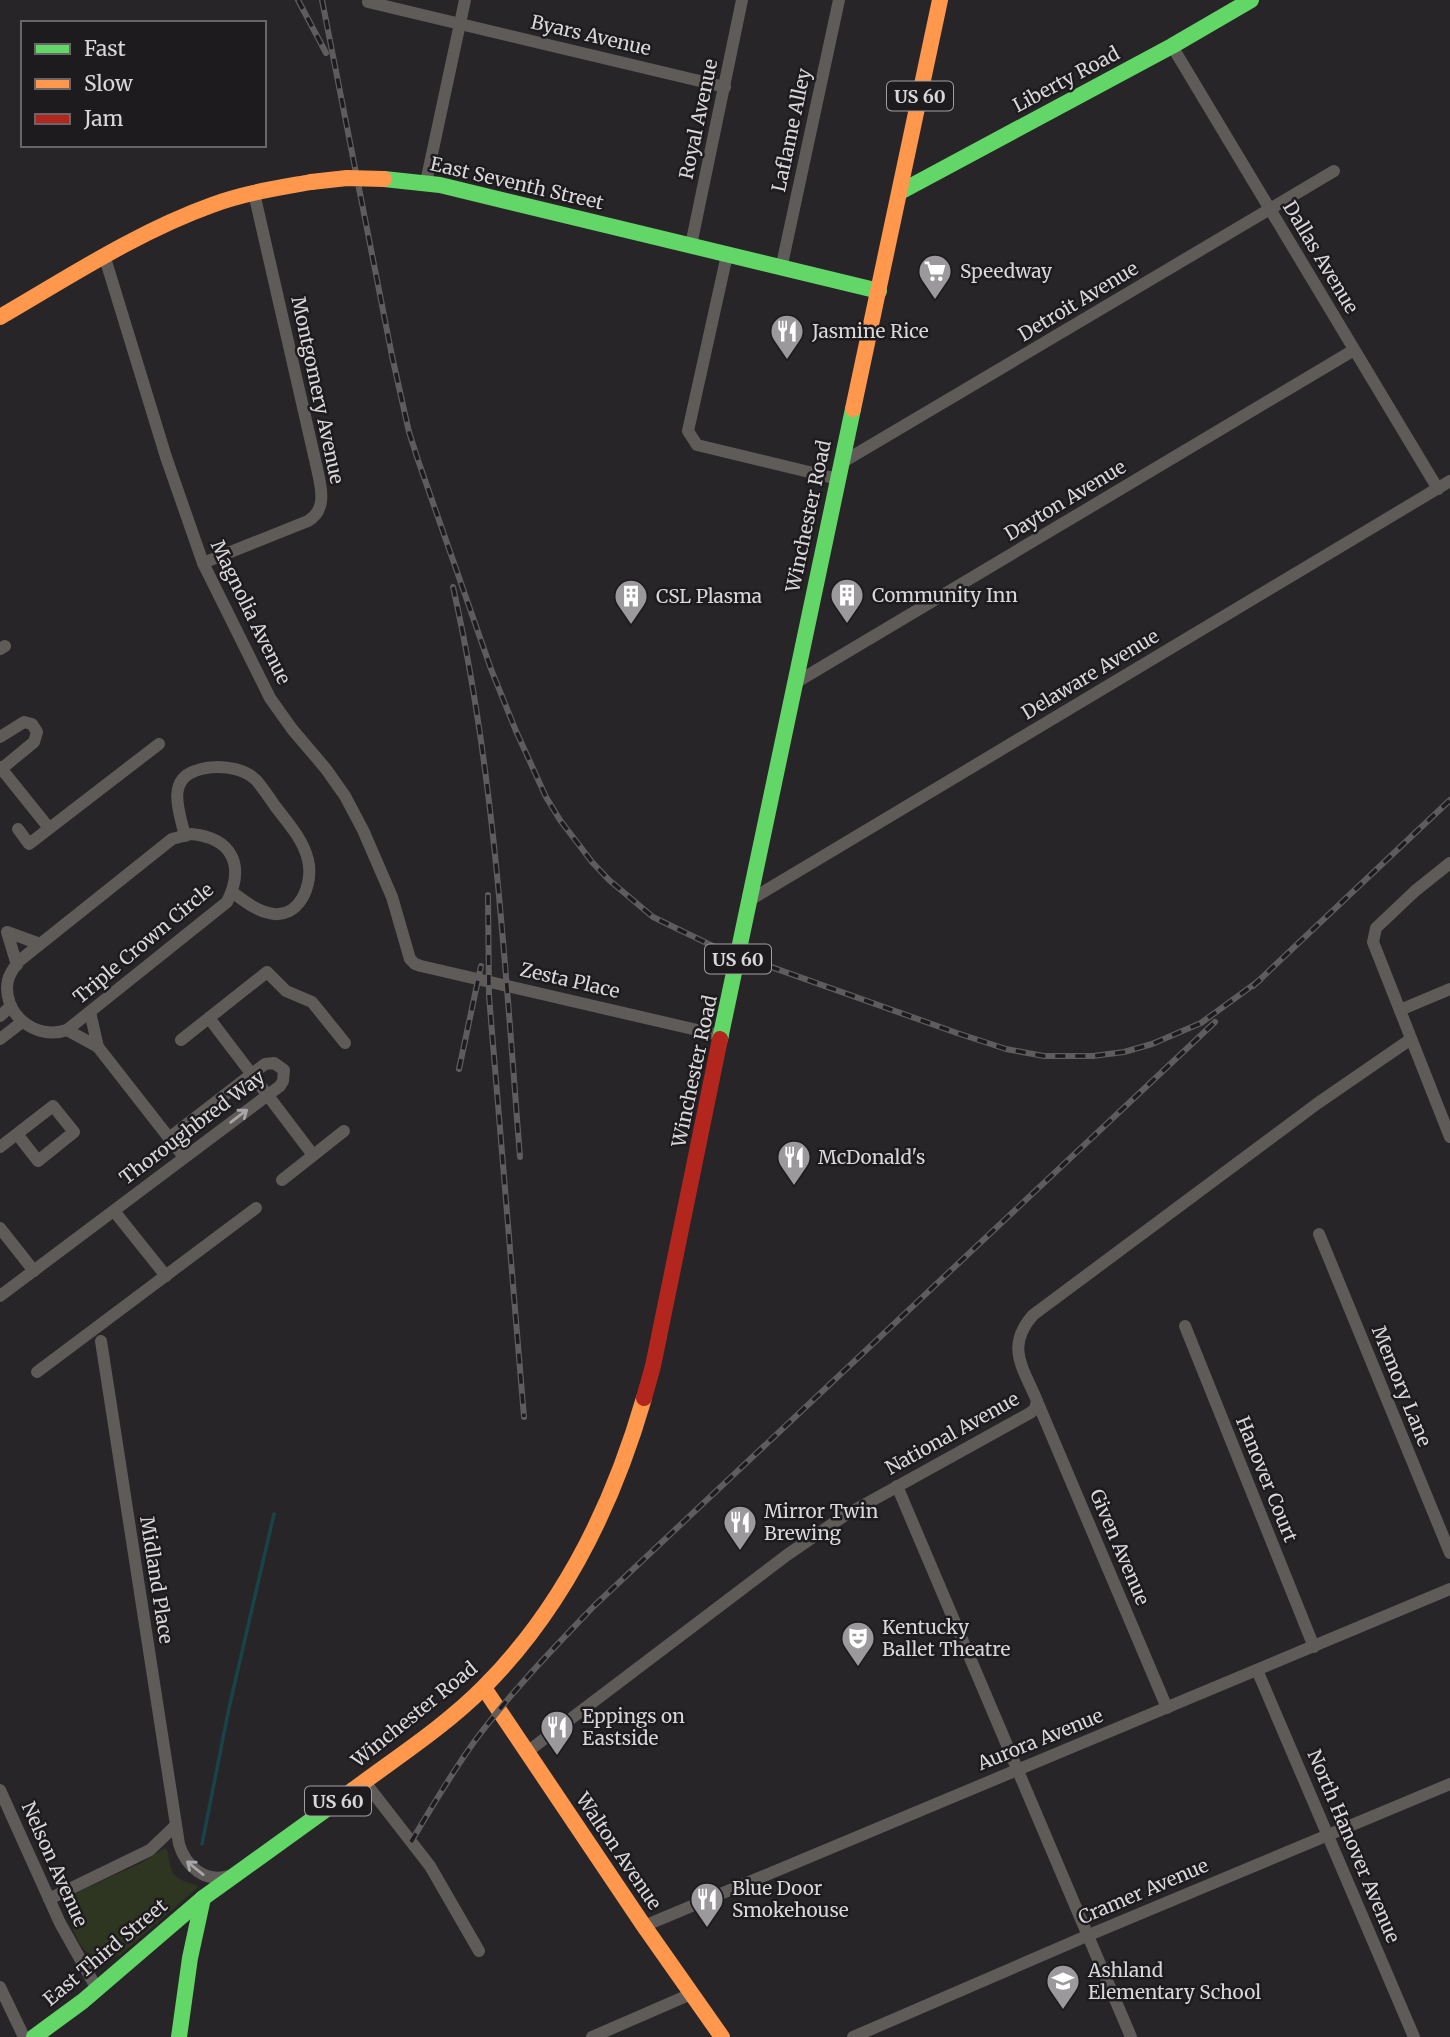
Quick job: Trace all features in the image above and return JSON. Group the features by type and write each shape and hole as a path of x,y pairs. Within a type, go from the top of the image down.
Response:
{"main road":[{"name":"Winchester Road","path":"203,1898 364,1781 484,1688 536,1625 577,1563 598,1524 624,1461 639,1420 653,1366 940,0"},
{"name":"Liberty Road","path":"900,192 1251,0"},
{"name":"East Seventh Street","path":"0,317 187,215 254,192 347,178 426,182 879,291"},
{"name":"Walton Avenue","path":"484,1688 722,2037"},
{"name":"East Third Street","path":"34,2037 97,1989 203,1898"},
{"path":"179,2037 190,1958 203,1898"}],"street":[{"path":"426,182 465,0"},
{"name":"Royal Avenue","path":"691,245 742,0"},
{"name":"Laflame Alley","path":"781,269 839,0"},
{"name":"Byars Avenue","path":"368,2 725,87"},
{"name":"Dallas Avenue","path":"1171,46 1438,489"},
{"name":"Detroit Avenue","path":"839,471 1334,171"},
{"name":"Montgomery Avenue","path":"203,563 308,521 317,514 321,501 316,464 254,192"},
{"path":"727,255 688,431 697,445 839,471"},
{"name":"Magnolia Avenue","path":"105,258 131,347 203,563 270,698 326,769 345,796 363,830 392,897 410,959"},
{"name":"Dayton Avenue","path":"795,684 1354,350"},
{"name":"Delaware Avenue","path":"750,900 1450,481"},
{"path":"0,737 23,722 32,724 37,732 34,743 1,769 49,828"},
{"path":"18,829 29,844 159,744"},
{"path":"184,1157 98,1047 73,1026 59,1033 37,1030 22,1022 8,999 8,979 26,955 172,839 185,836 176,797 180,784 189,773 203,768 222,767 242,771 254,778 298,836 308,861 310,879 306,895 285,913 272,914 257,909 232,892"},
{"name":"Triple Crown Circle","path":"73,1026 212,914 226,902 232,892 237,872 233,858 222,845 208,836 185,836"},
{"path":"1450,863 1376,928 1373,942 1450,1137"},
{"path":"3,928 40,944"},
{"path":"3,928 17,965"},
{"name":"Zesta Place","path":"410,959 415,964 723,1036"},
{"path":"181,1040 267,972 286,991 312,1002 345,1043"},
{"path":"1400,1010 1450,989"},
{"path":"0,1016 12,1006"},
{"path":"90,1012 98,1047"},
{"path":"209,1018 313,1155"},
{"path":"0,1039 22,1022"},
{"name":"National Avenue","path":"527,1752 787,1555 844,1516 1035,1409 1037,1402 1020,1361 1018,1348 1023,1327 1034,1315 1318,1103 1411,1039"},
{"name":"Thoroughbred Way","path":"0,1296 268,1094 283,1081 284,1070 269,1062 169,1138"},
{"path":"0,1147 53,1106 74,1132 38,1161 17,1134"},
{"path":"282,1180 344,1131"},
{"path":"37,1373 256,1208"},
{"path":"114,1210 166,1276"},
{"path":"0,1228 34,1271"},
{"name":"Memory Lane","path":"1319,1234 1450,1553"},
{"name":"Hanover Court","path":"1185,1326 1314,1647"},
{"name":"Midland Place","path":"101,1341 175,1826 182,1854 193,1868 211,1878 239,1873"},
{"name":"Given Avenue","path":"1037,1402 1167,1708"},
{"path":"897,1486 1131,2037"},
{"name":"Aurora Avenue","path":"644,1926 1450,1588"},
{"name":"North Hanover Avenue","path":"1257,1670 1414,2037"},
{"path":"364,1781 430,1866 479,1951"},
{"name":"Cramer Avenue","path":"853,2037 1088,1935 1450,1784"},
{"name":"Nelson Avenue","path":"0,1790 70,1945 97,1989"},
{"path":"49,1899 150,1850 175,1826"},
{"path":"0,1987 24,2037"},
{"path":"592,2037 691,1994"}],"green space":[{"path":"165,1848 174,1874 197,1885 197,1888 120,1955 108,1959 89,1954 82,1947 72,1927 67,1906 71,1897 141,1863"}],"waterway":[{"path":"202,1844 229,1708 274,1514"}],"railway":[{"path":"298,0 326,53"},
{"path":"322,0 392,356 418,460 491,669 546,797 560,820 609,880 653,917 715,947 957,1033 1006,1049 1044,1056 1093,1056 1124,1052 1152,1044 1201,1023 1260,980"},
{"path":"453,587 489,799 520,1157"},
{"path":"1253,986 1450,800"},
{"path":"488,895 489,996 524,1417"},
{"path":"459,1069 481,966"},
{"path":"411,1842 474,1742 502,1706 594,1606 1215,1022"}],"traffic: fast":[{"path":"900,192 1172,46 1251,0"},
{"path":"384,179 440,185 879,291"},
{"path":"720,1039 853,409"},
{"path":"179,2037 190,1958 203,1898 353,1790"},
{"path":"34,2037 83,2001 203,1898"}],"traffic: slow":[{"path":"853,409 940,0"},
{"path":"311,182 347,178 384,179"},
{"path":"0,317 104,256 184,216 236,197 311,182"},
{"path":"353,1790 468,1702 511,1657 537,1624 582,1554 600,1516 617,1477 644,1398"},
{"path":"484,1688 722,2037"}],"traffic: jam":[{"path":"644,1398 653,1366 720,1039"}],"place":[{"name":"Speedway","path":"935,301"},
{"name":"Jasmine Rice","path":"787,361"},
{"name":"Community Inn","path":"847,625"},
{"name":"CSL Plasma","path":"631,626"},
{"name":"McDonald's","path":"794,1187"},
{"name":"Mirror Twin Brewing","path":"740,1552"},
{"name":"Kentucky Ballet Theatre","path":"858,1668"},
{"name":"Eppings on Eastside","path":"557,1757"},
{"name":"Blue Door Smokehouse","path":"707,1929"},
{"name":"Ashland Elementary School","path":"1063,2011"}]}
